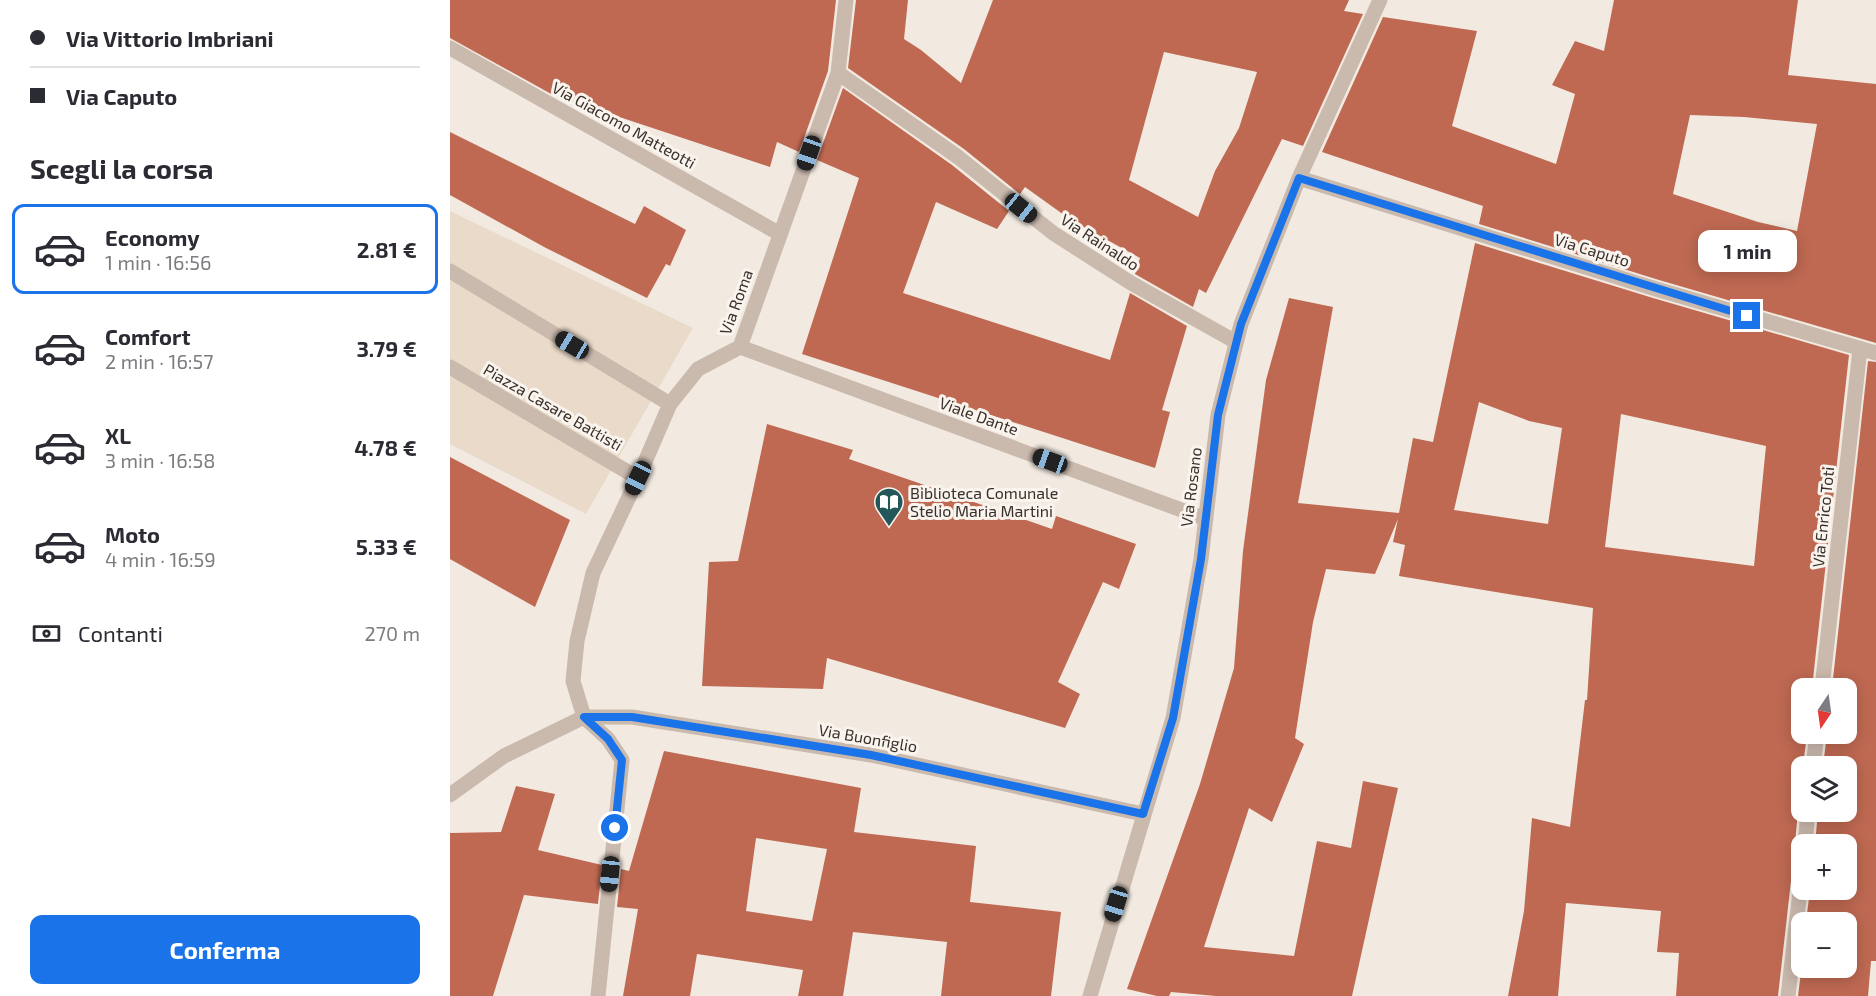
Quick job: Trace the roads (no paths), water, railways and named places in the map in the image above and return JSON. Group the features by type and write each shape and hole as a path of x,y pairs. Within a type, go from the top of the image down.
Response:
{"street":[{"name":"Via Roma","path":"584,717 573,681 577,641 593,573 670,404 698,369 740,347 838,73 846,0"},
{"name":"Via Rosano","path":"1090,996 1173,718 1201,559 1218,415 1241,324 1299,178 1380,0"},
{"name":"Via Giacomo Matteotti","path":"450,48 780,234"},
{"name":"Via Rainaldo","path":"838,73 958,157 1053,233 1131,284 1236,342"},
{"name":"Via Caputo","path":"1299,178 1668,292 1876,353"},
{"path":"450,271 670,404"},
{"name":"Viale Dante","path":"740,347 1206,519"},
{"name":"Via Enrico Toti","path":"1823,678 1860,349"},
{"name":"Piazza Casare Battisti","path":"450,367 638,478"},
{"path":"450,795 504,756 584,717 608,739 622,760 598,996"},
{"name":"Via Buonfiglio","path":"584,717 632,717 871,755 1143,814"},
{"path":"1788,996 1799,900"}],"place":[{"name":"Biblioteca Comunale Stelio Maria Martini","path":"889,528"}]}
